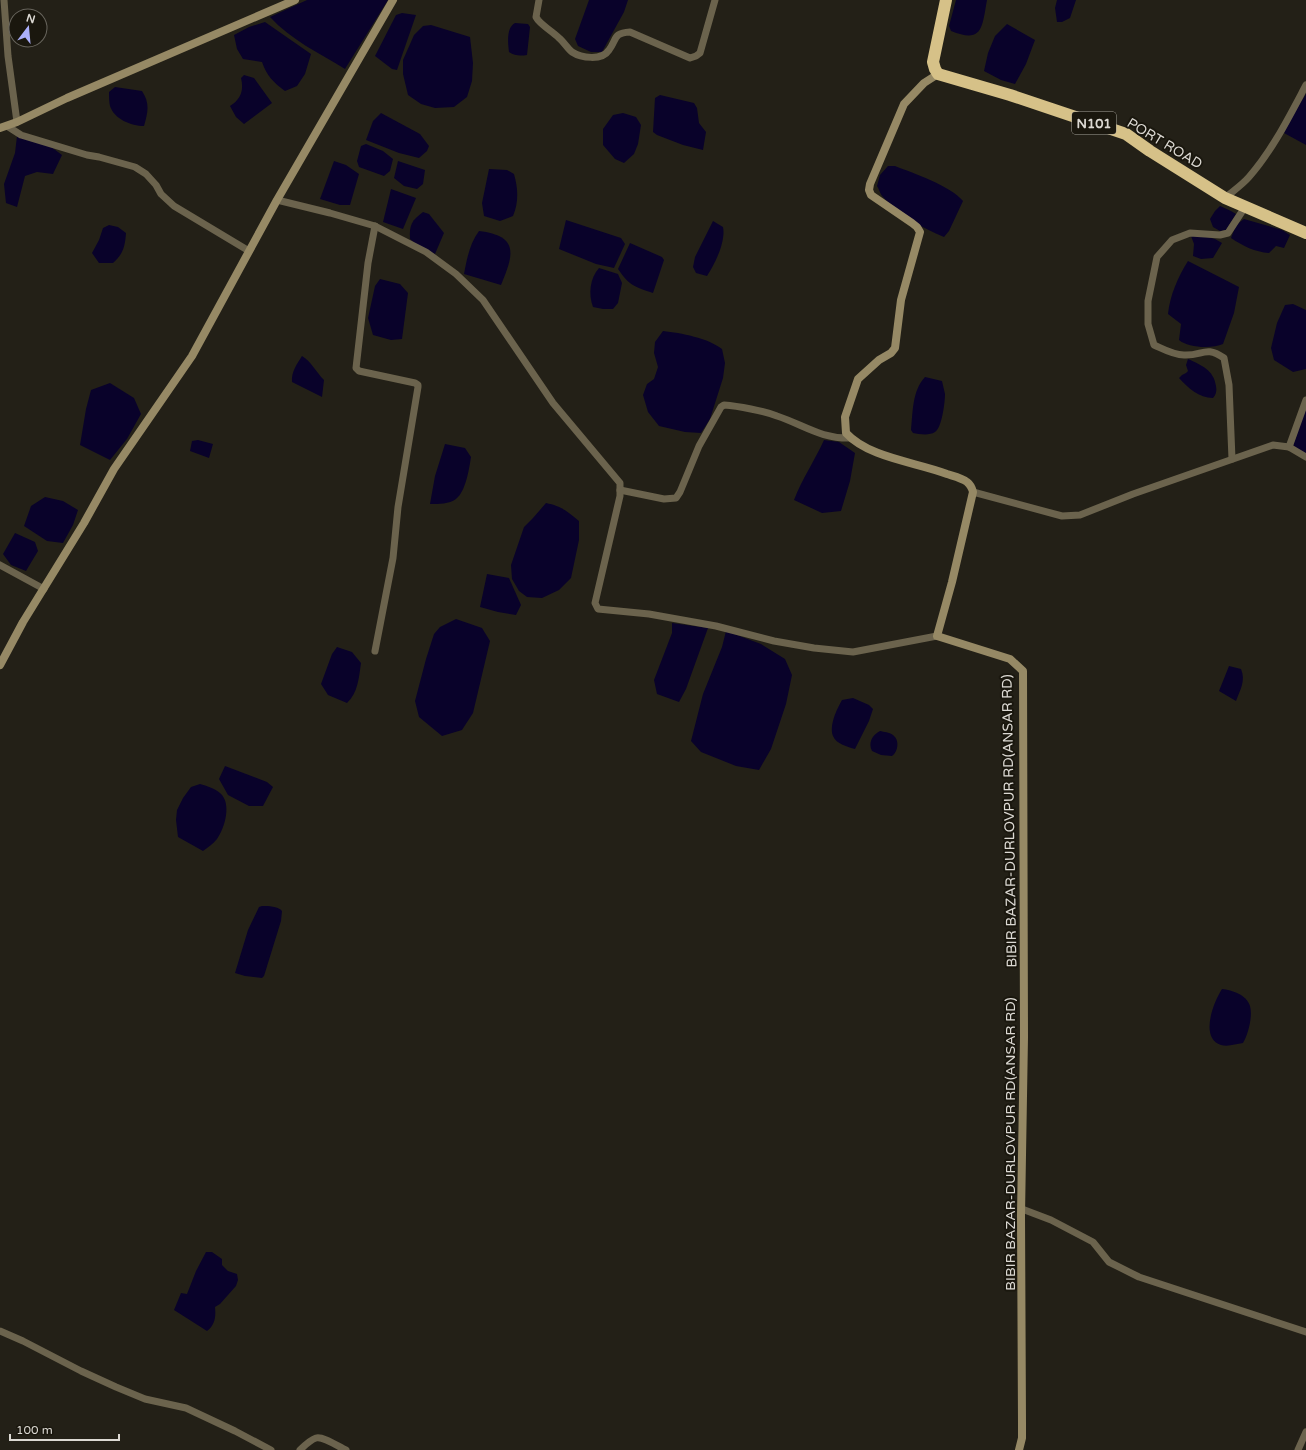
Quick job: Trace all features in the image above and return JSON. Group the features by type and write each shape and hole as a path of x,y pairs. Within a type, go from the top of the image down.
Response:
{"highway":[{"path":"938,74 933,62 946,0"},
{"name":"PORT ROAD","path":"938,74 1010,95 1126,134 1150,151 1225,198 1306,233"}],"street":[{"path":"4,0 8,56 18,122"},
{"path":"3,127 18,122 67,98 295,0"},
{"path":"0,665 84,523 114,469 192,356 277,200 393,0"},
{"path":"540,0 536,18 559,38 572,52 592,58 601,56 608,52 616,35 623,32 630,32 690,58 700,53 715,0"},
{"path":"277,200 376,226 426,252 456,274 483,300 553,404 620,484 620,490 595,603 598,609 648,614 716,626 774,641 814,648 853,652 937,636 952,582 973,492 971,486 966,481 943,472 878,453 851,438 846,433 845,417 858,379 879,360 891,353 895,348 901,300 920,232 912,224 871,195 869,190 870,184 904,104 924,83 938,74"},
{"path":"1225,198 1247,179 1260,164 1290,115 1306,85"},
{"path":"3,127 27,137 135,167 146,174 156,185 161,194 174,206 249,251"},
{"path":"1232,459 1229,385 1224,358 1216,353 1207,351 1185,355 1169,352 1154,345 1148,324 1148,301 1157,257 1172,240 1190,233 1228,234 1245,207"},
{"path":"375,651 393,558 398,507 418,387 415,383 359,371 356,368 368,262 376,226"},
{"path":"1289,447 1306,400"},
{"path":"620,490 664,499 676,498 680,492 699,446 721,407 724,405 775,416 826,436 851,438"},
{"path":"973,492 1062,516 1080,515 1273,444 1289,447 1306,457"},
{"path":"0,565 44,589"},
{"name":"BIBIR BAZAR-DURLOVPUR RD(ANSAR RD)","path":"937,636 1010,659 1023,671 1024,1037 1022,1438 1019,1450"},
{"path":"1022,1209 1051,1220 1093,1242 1109,1262 1139,1277 1306,1332"},
{"path":"0,1331 122,1390 144,1399 186,1408 271,1450"},
{"path":"1298,1450 1306,1432"},
{"path":"300,1450 311,1440 316,1438 325,1440 346,1450"}],"shaded area":[{"path":"307,0 388,0 345,69 315,52 287,33 270,17"},
{"path":"589,0 628,0 624,12 602,52 591,52 578,46 575,39"},
{"path":"956,0 987,0 982,25 975,34 962,35 951,31 949,26"},
{"path":"1057,0 1076,0 1070,18 1062,22 1057,22 1055,8"},
{"path":"402,13 416,15 397,70 392,69 375,56 396,15"},
{"path":"265,22 311,54 305,74 297,86 285,91 271,78 262,62 243,59 237,49 234,35 249,27"},
{"path":"515,23 528,24 530,27 527,55 522,56 509,52 509,32 512,25"},
{"path":"1007,24 1035,40 1026,64 1015,84 1001,80 984,71 988,53 995,36"},
{"path":"431,25 470,37 473,63 472,81 467,97 454,107 435,108 421,104 408,95 403,74 403,60 414,35 423,26"},
{"path":"244,75 254,78 272,103 244,124 236,117 230,106 241,94 241,78"},
{"path":"115,87 142,91 145,95 148,108 144,126 134,125 124,121 112,111 109,92"},
{"path":"1306,94 1306,145 1284,133"},
{"path":"660,95 694,103 697,108 699,123 706,132 703,150 683,145 653,132 655,98"},
{"path":"381,113 420,134 429,146 427,151 419,158 399,153 366,140 373,121"},
{"path":"623,113 636,117 641,125 638,144 634,154 624,163 615,159 603,145 603,129 613,115"},
{"path":"17,136 50,146 62,155 53,174 37,172 25,176 17,207 6,203 4,184 15,153"},
{"path":"366,144 383,151 393,159 390,171 384,176 359,167 357,161 361,146"},
{"path":"334,161 346,165 359,174 350,205 340,205 320,199"},
{"path":"398,161 425,170 423,184 417,189 404,186 394,178"},
{"path":"888,166 895,166 931,180 950,190 963,201 949,231 944,237 919,225 903,215 889,204 882,196 877,186 880,175"},
{"path":"489,169 507,170 514,174 517,190 515,211 513,216 500,221 484,216 482,203"},
{"path":"391,189 416,198 403,229 383,222"},
{"path":"1220,206 1236,214 1226,230 1220,231 1213,227 1210,219"},
{"path":"423,212 429,214 444,233 435,254 418,246 410,239 412,223"},
{"path":"1244,219 1282,230 1290,235 1284,248 1276,246 1269,253 1249,248 1231,238 1236,225"},
{"path":"566,220 621,238 625,244 614,268 596,264 559,249"},
{"path":"713,221 723,227 724,233 716,259 707,276 696,273 693,267 695,257"},
{"path":"109,225 118,227 126,233 124,246 121,253 113,263 99,263 92,253 103,228"},
{"path":"479,231 492,233 501,237 507,242 510,248 509,264 501,285 464,274 471,246"},
{"path":"1199,235 1215,239 1222,243 1213,258 1201,259 1193,256 1194,244 1191,236"},
{"path":"630,243 662,257 664,260 653,293 632,285 618,269"},
{"path":"1188,261 1239,287 1234,313 1223,344 1218,346 1200,347 1183,343 1179,340 1181,324 1168,314 1175,286"},
{"path":"599,268 618,274 622,283 618,303 613,309 593,307 591,302 590,292 592,281"},
{"path":"380,279 400,284 408,293 402,339 391,340 373,335 368,318 375,286"},
{"path":"1293,304 1306,310 1306,369 1293,372 1274,360 1271,348 1277,323 1285,305"},
{"path":"663,331 702,339 722,349 725,363 723,378 710,419 701,433 685,432 659,426 648,412 643,395 647,384 654,379 658,367 654,353 655,342"},
{"path":"302,356 324,380 322,397 292,382 293,371"},
{"path":"1188,359 1206,369 1213,376 1215,380 1216,394 1213,398 1208,398 1198,394 1190,389 1179,378 1188,371 1186,365"},
{"path":"925,377 942,381 945,394 943,414 940,426 935,432 930,434 913,433 911,430 915,395"},
{"path":"110,383 134,398 141,414 127,439 110,460 80,445 91,390"},
{"path":"1306,406 1306,454 1293,446"},
{"path":"198,440 213,444 209,458 190,451 192,441"},
{"path":"824,440 839,442 855,453 850,481 841,511 822,513 794,500"},
{"path":"445,444 465,448 471,457 466,480 462,491 453,501 440,504 430,504 435,476"},
{"path":"45,497 63,501 78,510 73,525 63,543 47,541 24,526 31,506"},
{"path":"546,503 564,509 579,521 579,540 571,578 559,590 542,598 527,597 519,591 512,579 511,565 524,527"},
{"path":"15,533 35,542 38,551 26,571 11,565 3,554"},
{"path":"487,574 509,578 521,605 516,615 480,607"},
{"path":"456,619 482,628 490,641 473,713 462,730 442,736 419,717 415,701 434,634 440,627"},
{"path":"672,623 708,628 686,689 679,702 657,694 654,680 672,633"},
{"path":"726,631 761,644 785,659 792,675 786,704 771,749 759,770 736,766 701,752 691,741 703,694 722,647"},
{"path":"337,647 352,652 361,663 356,690 347,703 328,695 321,684 332,654"},
{"path":"1229,666 1241,669 1243,678 1236,701 1219,691"},
{"path":"853,698 869,705 873,709 869,721 855,749 842,745 835,739 832,732 834,717 842,700"},
{"path":"880,731 891,734 897,740 897,749 892,756 881,755 872,751 870,745 871,742 875,735"},
{"path":"225,766 267,782 273,787 263,806 249,806 228,795 219,779"},
{"path":"200,784 213,788 220,793 224,797 226,803 226,816 223,829 217,839 203,851 178,837 176,820 177,810 183,798 191,787"},
{"path":"259,907 275,907 282,911 281,921 264,976 262,978 235,973 248,930"},
{"path":"1222,989 1242,996 1246,999 1250,1006 1250,1025 1243,1043 1224,1046 1214,1041 1211,1035 1210,1019 1212,1010"},
{"path":"206,1252 212,1252 222,1259 222,1265 228,1271 237,1274 238,1280 236,1286 220,1304 215,1307 212,1326 207,1331 174,1310 181,1293 187,1294 196,1271"}]}
